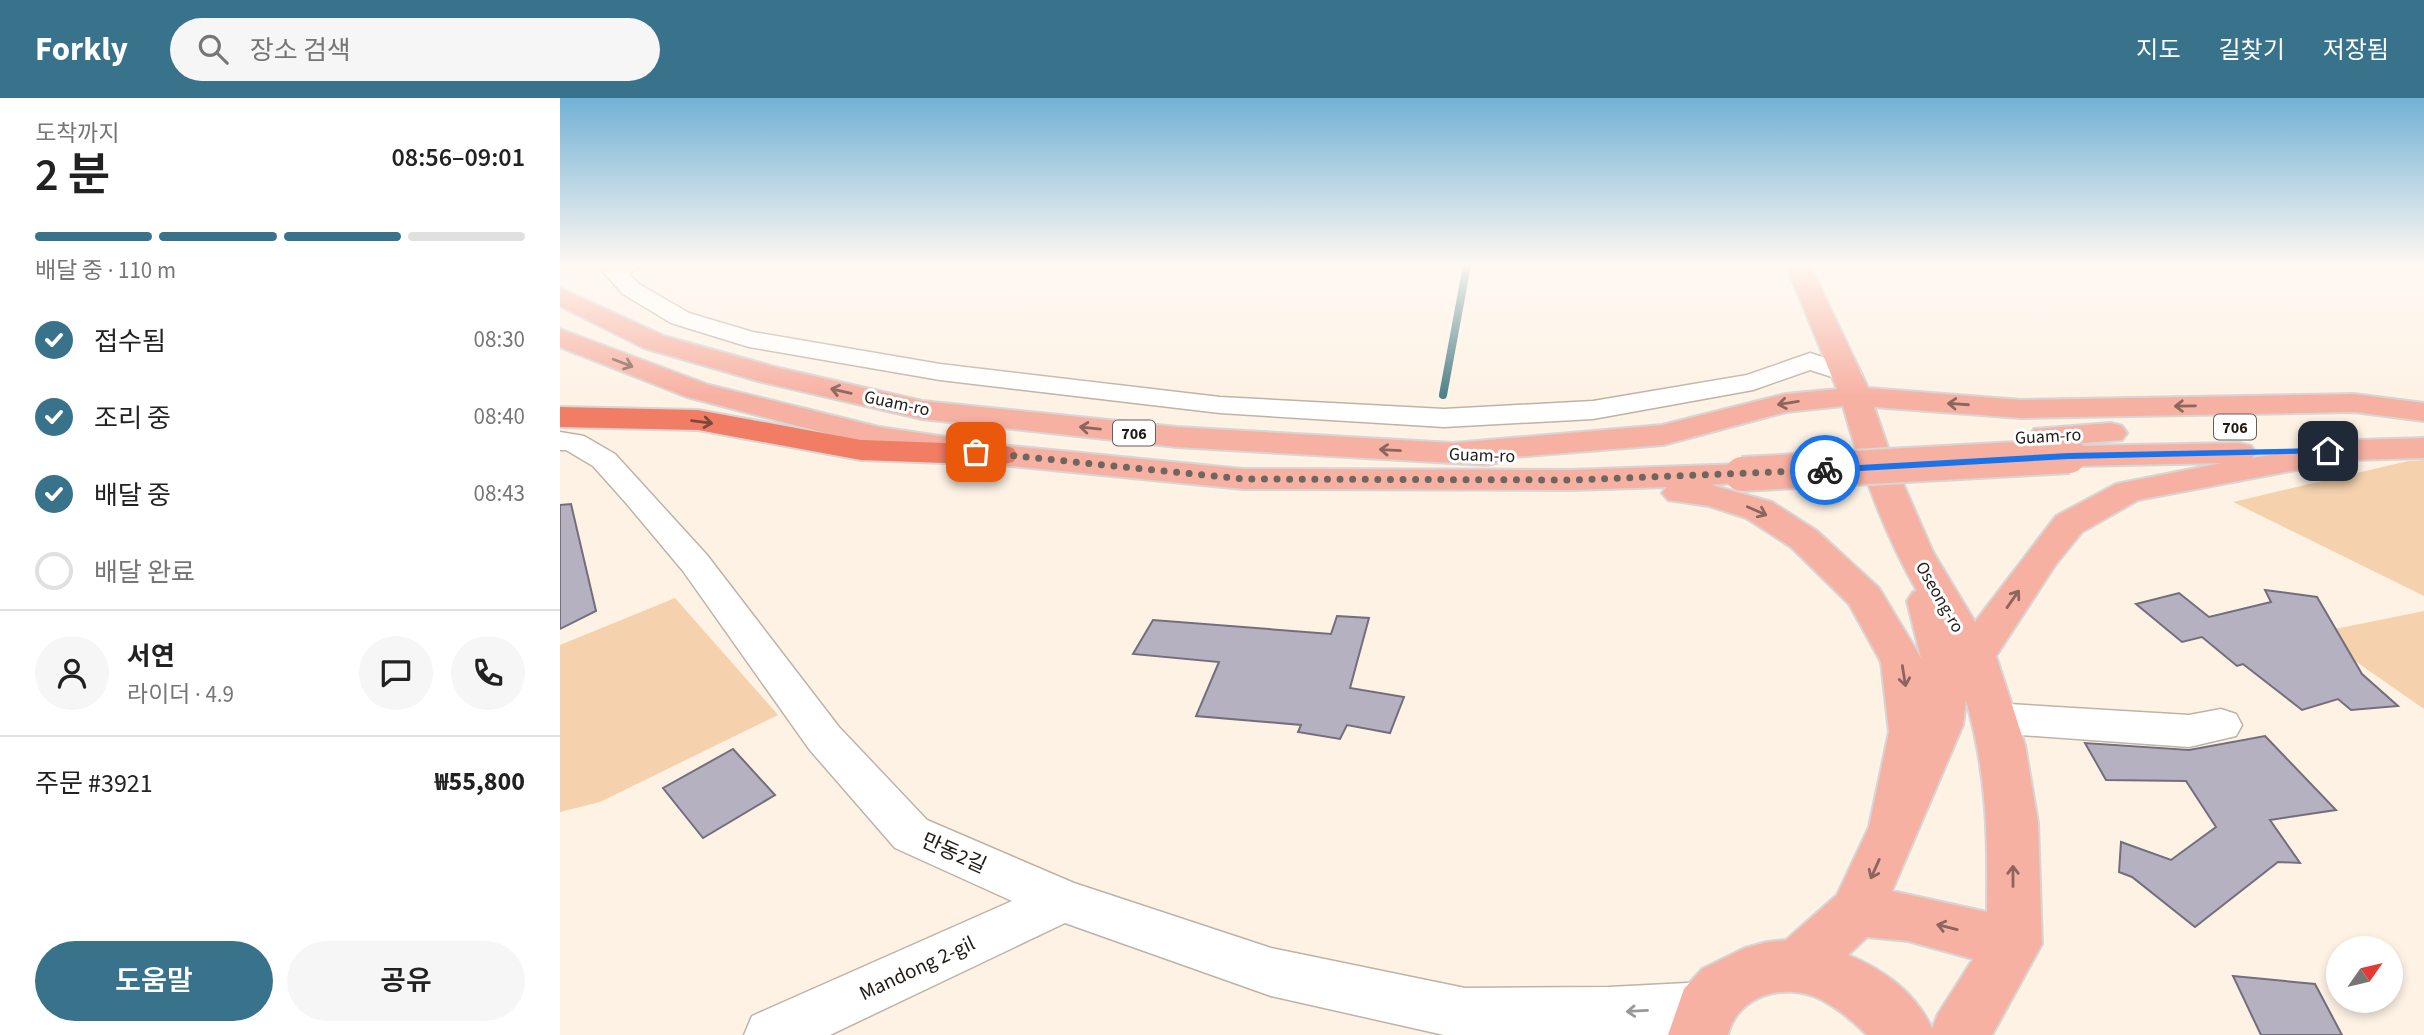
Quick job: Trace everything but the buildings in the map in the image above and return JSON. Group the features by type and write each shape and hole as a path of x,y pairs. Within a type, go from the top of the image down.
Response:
{"highway":[{"path":"560,417 698,421 861,450 1001,455"}],"main road":[{"name":"Guam-ro","path":"586,309 654,342 769,375 922,410 1177,437 1441,453 1735,464"},
{"name":"Oseong-ro","path":"1818,309 1852,385 1874,456 1913,552 1974,655 2002,745 2013,823 2014,944"},
{"name":"Guam-ro","path":"560,337 698,391 879,437 1001,455 1243,479 1570,480 1735,464 2058,446 2343,421 2424,421"},
{"path":"1441,453 1663,435 1852,385 2021,409 2354,403 2424,412"},
{"name":"Guam-ro","path":"2058,446 2350,450 2424,448"},
{"path":"1974,655 2043,556 2069,524 2128,491 2350,450"},
{"path":"1570,480 1712,496 1759,510 1804,539 1865,597 1902,662 1912,732 1894,825"},
{"path":"1798,966 1856,912 1940,724 1947,676 1913,552"},
{"path":"1856,912 1908,917 2014,944 1959,1035"},
{"path":"1702,1021 1728,982 1760,968 1798,966 1832,975 1865,993 1894,1020 1904,1035"}],"street":[{"path":"664,309 680,318 749,338 940,372 1220,405 1444,418 1593,410 1753,382 1810,361 1852,385"},
{"name":"만동2길","path":"560,441 573,442 604,460 637,496 695,563 824,738 911,834 1063,901 1271,972 1487,1024 1609,1013 1702,1021"},
{"path":"1993,718 2189,731 2221,725"},
{"name":"Mandong 2-gil","path":"771,1035 1063,901"}],"shaded area":[{"path":"2424,460 2424,596 2233,502 2408,461"},
{"path":"675,598 778,715 600,802 560,812 560,645"},
{"path":"2424,611 2424,709 2315,633"}],"waterway":[{"path":"1443,395 1459,309"}],"way so far":[{"path":"976,452 1243,479 1570,480 1825,470"}],"route":[{"path":"1825,470 2069,456 2328,451"}]}
